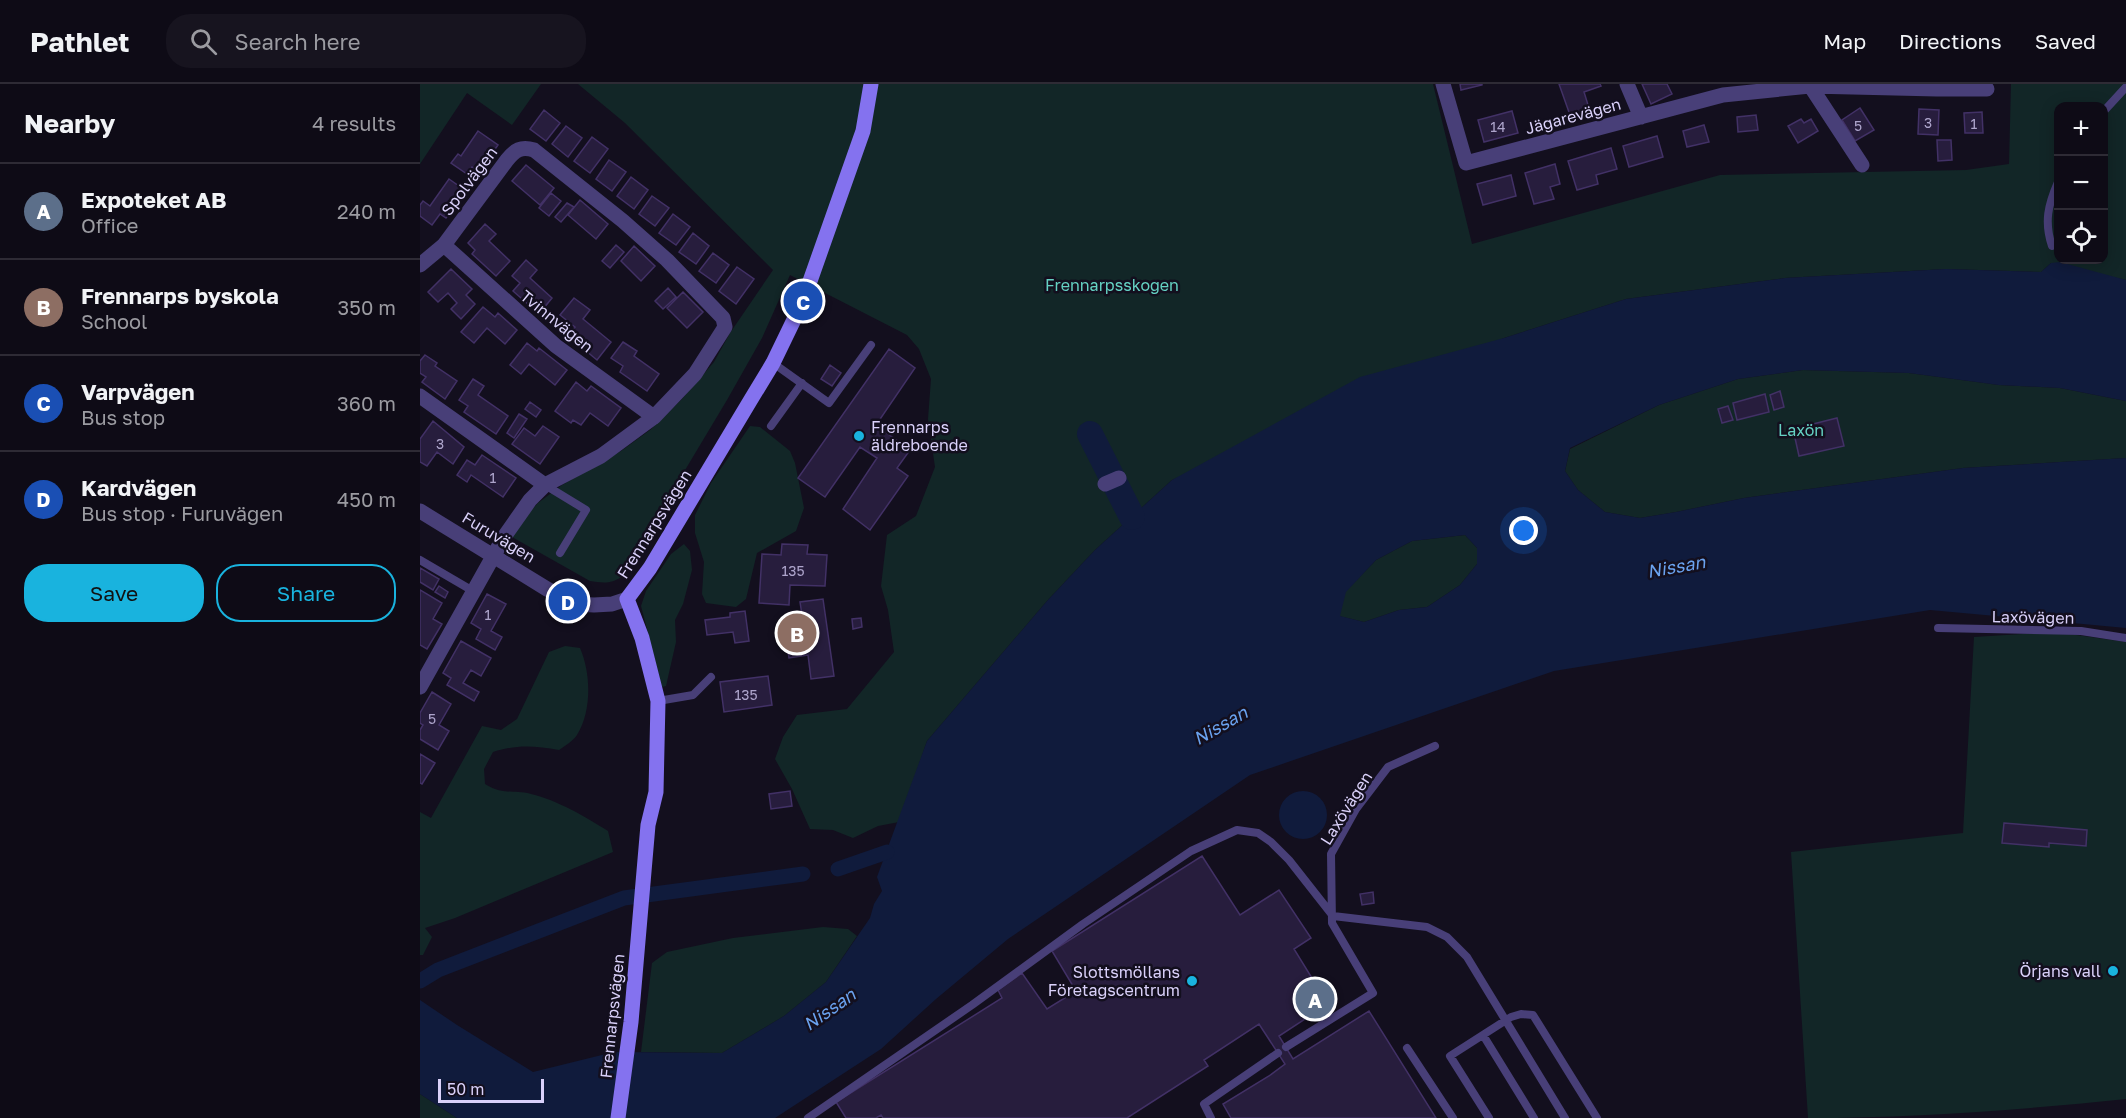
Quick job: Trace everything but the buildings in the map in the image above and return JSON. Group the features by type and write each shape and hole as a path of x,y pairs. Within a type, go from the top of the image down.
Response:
{"street":[{"name":"Frennarpsvägen","path":"618,1118 631,1022 648,825 656,792 658,701 642,638 627,598 650,568 773,363 813,276 862,131 871,84"},
{"name":"Jägarevägen","path":"1443,84 1466,163 1723,95 1809,85 1987,88"},
{"path":"1627,84 1641,117"},
{"path":"1809,85 1862,165"},
{"name":"Spolvägen","path":"420,265 444,245 514,151 524,147 534,150 623,221 667,260 723,318 725,327 706,357 676,395 654,417"},
{"name":"Tvinnvägen","path":"444,245 556,346 654,417"},
{"path":"420,396 546,486"},
{"path":"420,687 516,517 530,500 546,486 601,456 654,417"},
{"name":"Furuvägen","path":"420,511 547,589 576,604 612,604 627,598"}],"lane":[{"path":"2108,106 2126,87"},
{"path":"2052,246 2046,230 2054,195"},
{"path":"773,363 829,403 871,345"},
{"path":"771,426 802,383"},
{"path":"546,486 586,510 560,553"},
{"path":"420,560 473,591"},
{"name":"Laxövägen","path":"1938,628 2081,631 2126,639"},
{"path":"658,701 693,695 711,676"},
{"name":"Laxövägen","path":"1333,916 1331,854 1356,810 1388,766 1435,746"},
{"path":"808,1118 816,1115 1083,924 1191,851 1237,830 1258,833 1271,842 1333,916 1427,927 1447,937 1467,957 1565,1118"},
{"path":"1286,1047 1373,993 1332,923 1333,916"},
{"path":"1489,1118 1450,1056 1521,1014 1533,1015 1597,1118"},
{"path":"1483,1035 1534,1118"},
{"path":"1407,1048 1453,1118"},
{"path":"1211,1118 1204,1104 1278,1053"}],"green space":[{"path":"420,84 541,84 512,125 467,93 420,164"},
{"name":"Frennarpsskogen","path":"578,84 1433,84 1472,244 1720,175 1966,170 2009,164 2011,84 2126,84 2126,280 2055,264 2108,264 2108,102 2054,102 2054,264 2051,263 2041,272 1946,269 1785,278 1626,299 1504,338 1172,480 1095,550 1047,601 927,741 899,822 878,826 853,838 833,830 810,829 775,759 783,737 797,715 847,709 894,652 888,610 881,586 887,535 916,516 935,467 928,419 931,379 919,349 907,335 790,275 762,338 621,577 607,582 590,581 512,537 524,518 538,503 562,485 621,451 650,430 681,400 714,362 730,333 773,270 625,123"},
{"name":"Laxön","path":"1803,370 1909,373 1999,385 2060,388 2126,401 2126,458 1963,468 1744,498 1640,518 1605,512 1578,490 1565,471 1570,449 1659,405 1738,379"},
{"path":"750,426 760,427 790,451 795,463 804,508 796,531 757,553 746,599 736,607 706,603 702,594 704,562 695,533 695,515 711,483"},
{"path":"1465,535 1477,548 1477,564 1460,585 1427,607 1399,610 1364,622 1339,616 1345,592 1376,560 1412,541"},
{"path":"684,544 690,551 692,570 683,604 675,620 676,642 666,686 662,687 641,606 646,591 671,554"},
{"path":"2055,632 2126,642 2126,1099 1967,1113 1808,1118 1791,852 1963,833 1974,637"},
{"path":"565,646 580,648 588,680 585,715 577,735 559,750 526,746 493,752 484,769 485,784 498,790 524,793 551,800 590,820 608,831 613,852 455,918 425,928 432,937 423,955 420,955 420,812 431,818 482,726 501,730 517,719 549,652"},
{"path":"823,927 848,929 857,936 826,982 784,1016 722,1053 641,1052 652,963 667,952 733,938"},
{"path":"420,1094 457,1118 420,1118"}],"water":[{"name":"Nissan","path":"2054,263 2067,264 2126,280 2126,401 2060,388 1999,385 1909,373 1803,370 1738,379 1659,405 1570,448 1565,471 1578,490 1605,512 1640,518 1744,498 1963,468 2126,458 2126,628 1930,610 1554,671 1250,775 1008,939 881,1049 775,1118 457,1118 420,1094 420,1000 533,1072 614,1052 722,1053 784,1016 826,982 870,918 874,904 882,891 877,877 927,741 1047,601 1095,550 1172,480 1360,377 1504,338 1626,299 1785,278 1946,269 2041,272","holes":["1465,535 1477,548 1477,564 1460,585 1427,607 1399,610 1364,622 1340,616 1346,592 1376,560 1412,541"]},
{"path":"1303,791 1320,798 1327,815 1320,832 1303,839 1286,832 1279,815 1286,798"}],"waterway":[{"path":"1090,434 1132,517"},
{"path":"838,869 887,852"},
{"path":"420,981 438,970 624,898 803,874"}],"place":[{"name":"Varpvägen","path":"803,301"},
{"name":"Frennarps äldreboende","path":"859,436"},
{"name":"Kardvägen","path":"568,601"},
{"name":"Frennarps byskola","path":"797,633"},
{"name":"Örjans vall","path":"2113,971"},
{"name":"Slottsmöllans Företagscentrum","path":"1192,981"},
{"name":"Expoteket AB","path":"1315,999"}]}
